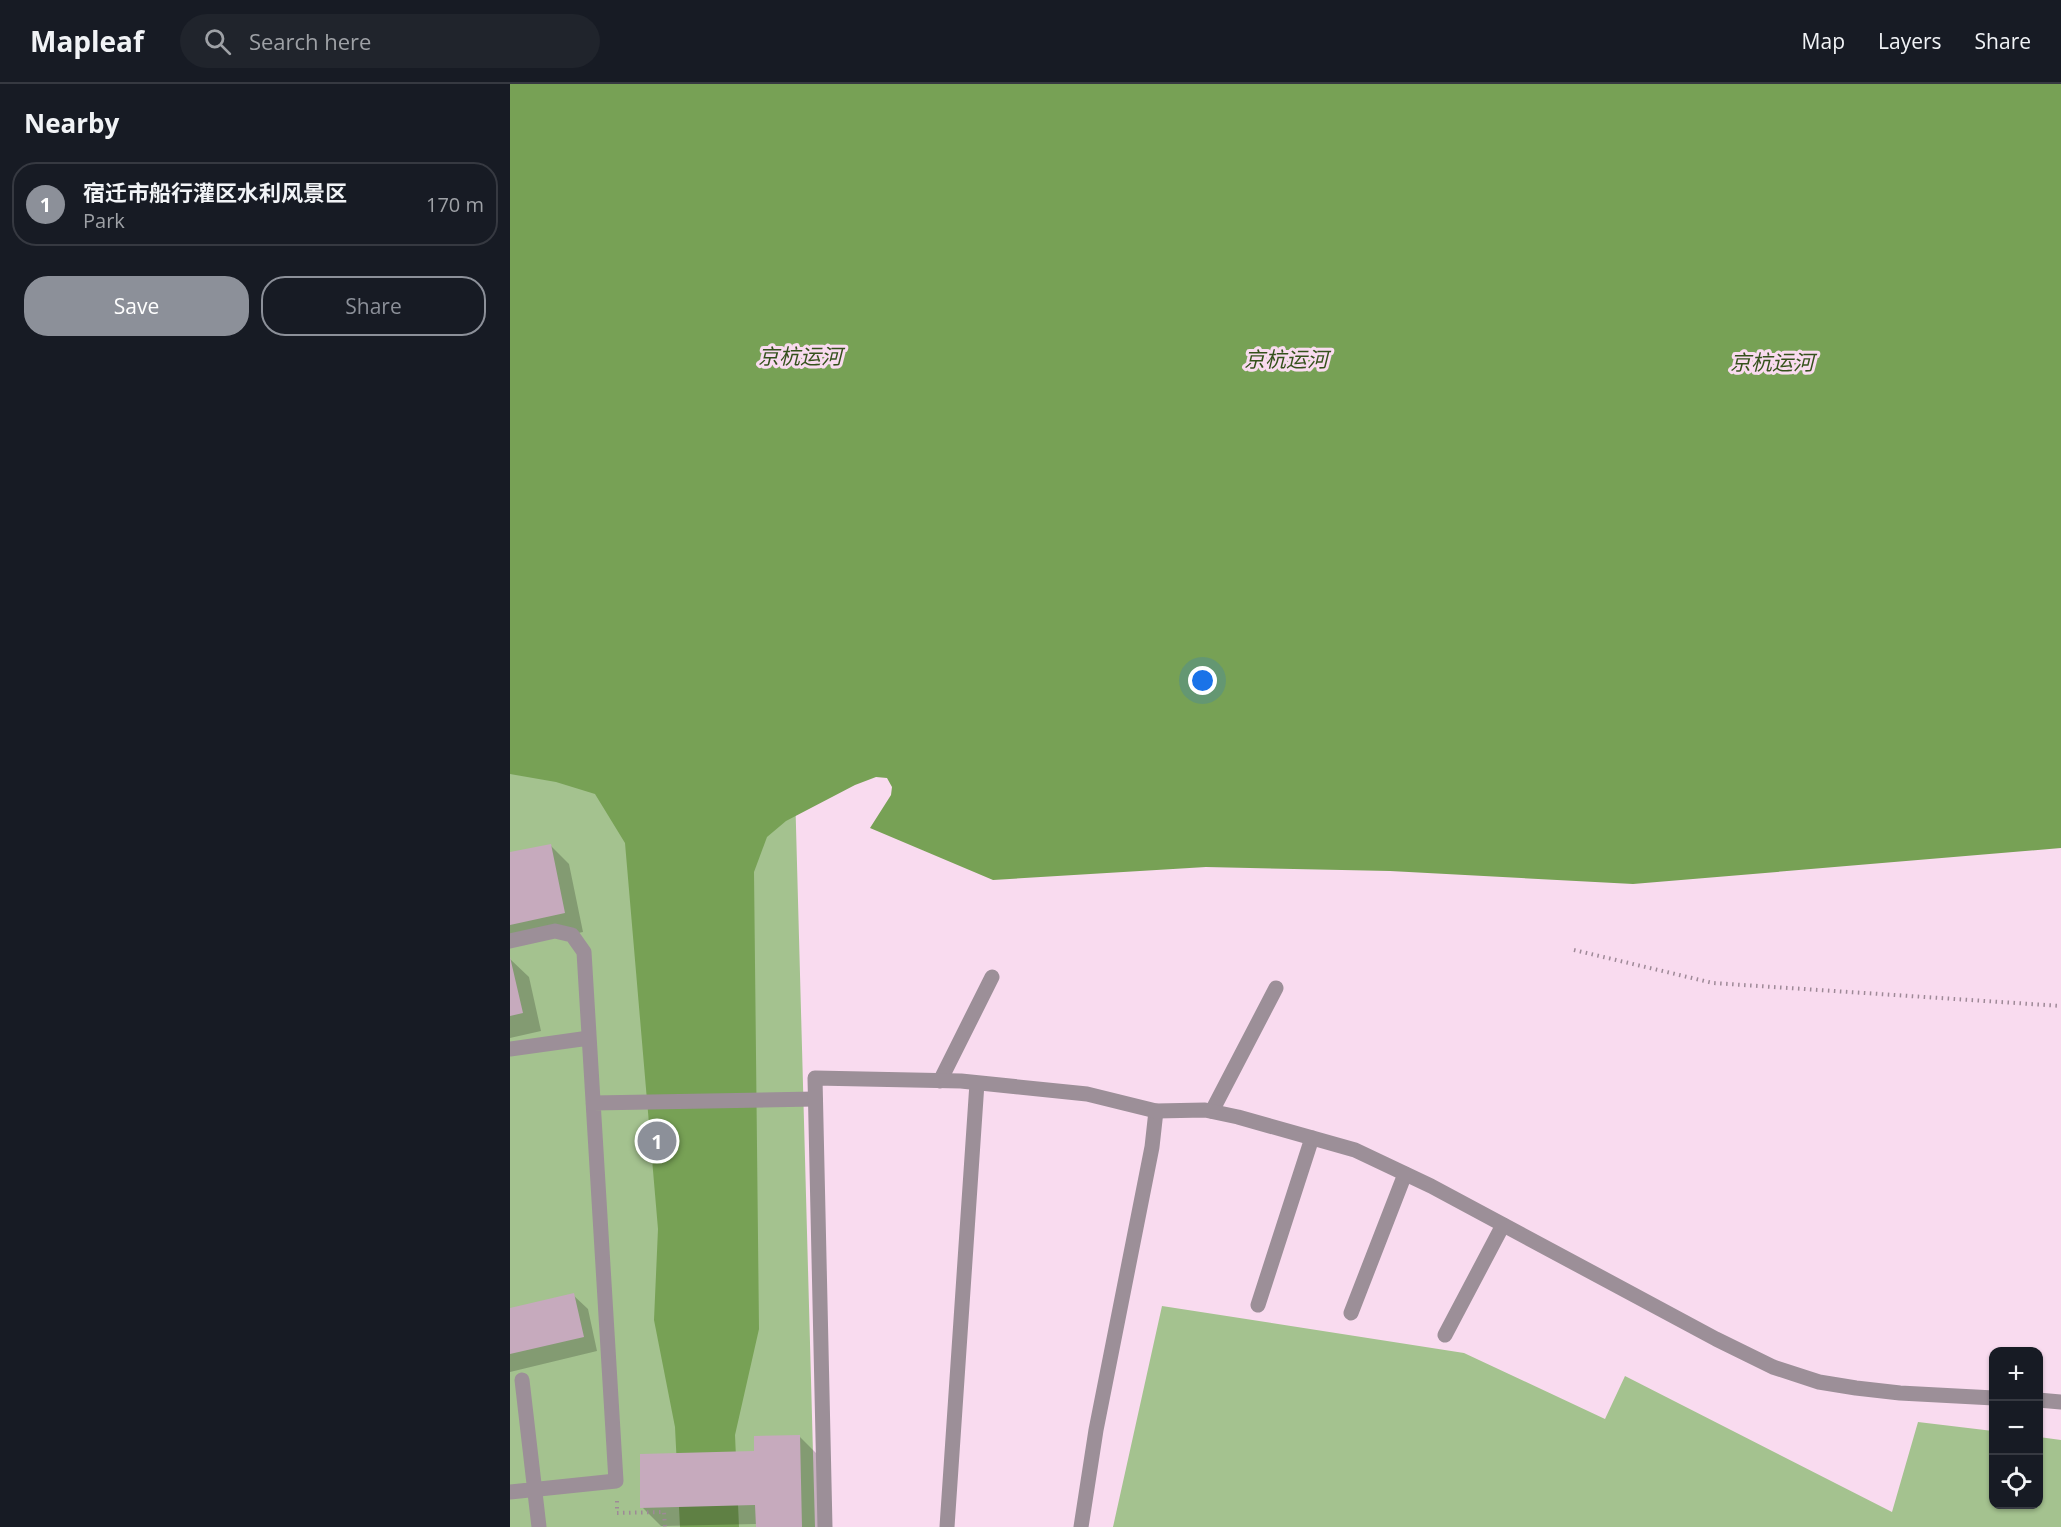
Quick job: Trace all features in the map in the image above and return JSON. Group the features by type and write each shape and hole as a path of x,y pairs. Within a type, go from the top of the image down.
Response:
{"street":[{"path":"510,941 555,931 572,935 584,952 616,1481 510,1492"},
{"path":"940,1081 992,977"},
{"path":"1212,1111 1275,988"},
{"path":"510,1049 589,1038"},
{"path":"825,1527 815,1078 977,1083 1087,1094 1156,1110 1212,1111 1238,1117 1355,1150 1406,1174 1716,1339 1773,1366 1819,1382 1856,1389 1989,1398"},
{"path":"947,1527 977,1083"},
{"path":"593,1103 815,1099"},
{"path":"1081,1527 1096,1430 1152,1147 1156,1110"},
{"path":"1258,1305 1312,1138"},
{"path":"1351,1313 1406,1174"},
{"path":"1445,1335 1503,1225"},
{"path":"522,1380 539,1527"},
{"path":"2043,1400 2061,1402"}],"path":[{"path":"1574,950 1713,983 2061,1006"},
{"path":"616,1481 617,1513 664,1512 665,1527"}],"shaded area":[{"path":"794,753 815,1527 510,1527 510,755"},
{"path":"1162,1306 1464,1353 1605,1419 1625,1376 1892,1512 1918,1422 1989,1431 1989,1509 2043,1509 2043,1438 2061,1440 2061,1527 1113,1527"}],"water":[{"name":"京杭运河","path":"510,84 2061,84 2061,848 1633,884 1390,871 1206,867 993,880 870,828 891,795 892,787 887,778 876,777 855,785 786,821 767,837 754,872 759,1329 735,1435 739,1527 680,1527 675,1427 654,1320 658,1229 625,843 595,794 556,782 510,774"}],"building":[{"path":"551,844 565,913 510,925 510,852"},
{"path":"510,957 523,1013 510,1016"},
{"path":"574,1293 584,1337 510,1354 510,1308"},
{"path":"800,1435 802,1527 756,1527 755,1505 640,1508 640,1454 754,1451 754,1436"}],"place":[{"name":"宿迁市船行灌区水利风景区","path":"657,1141"}]}
